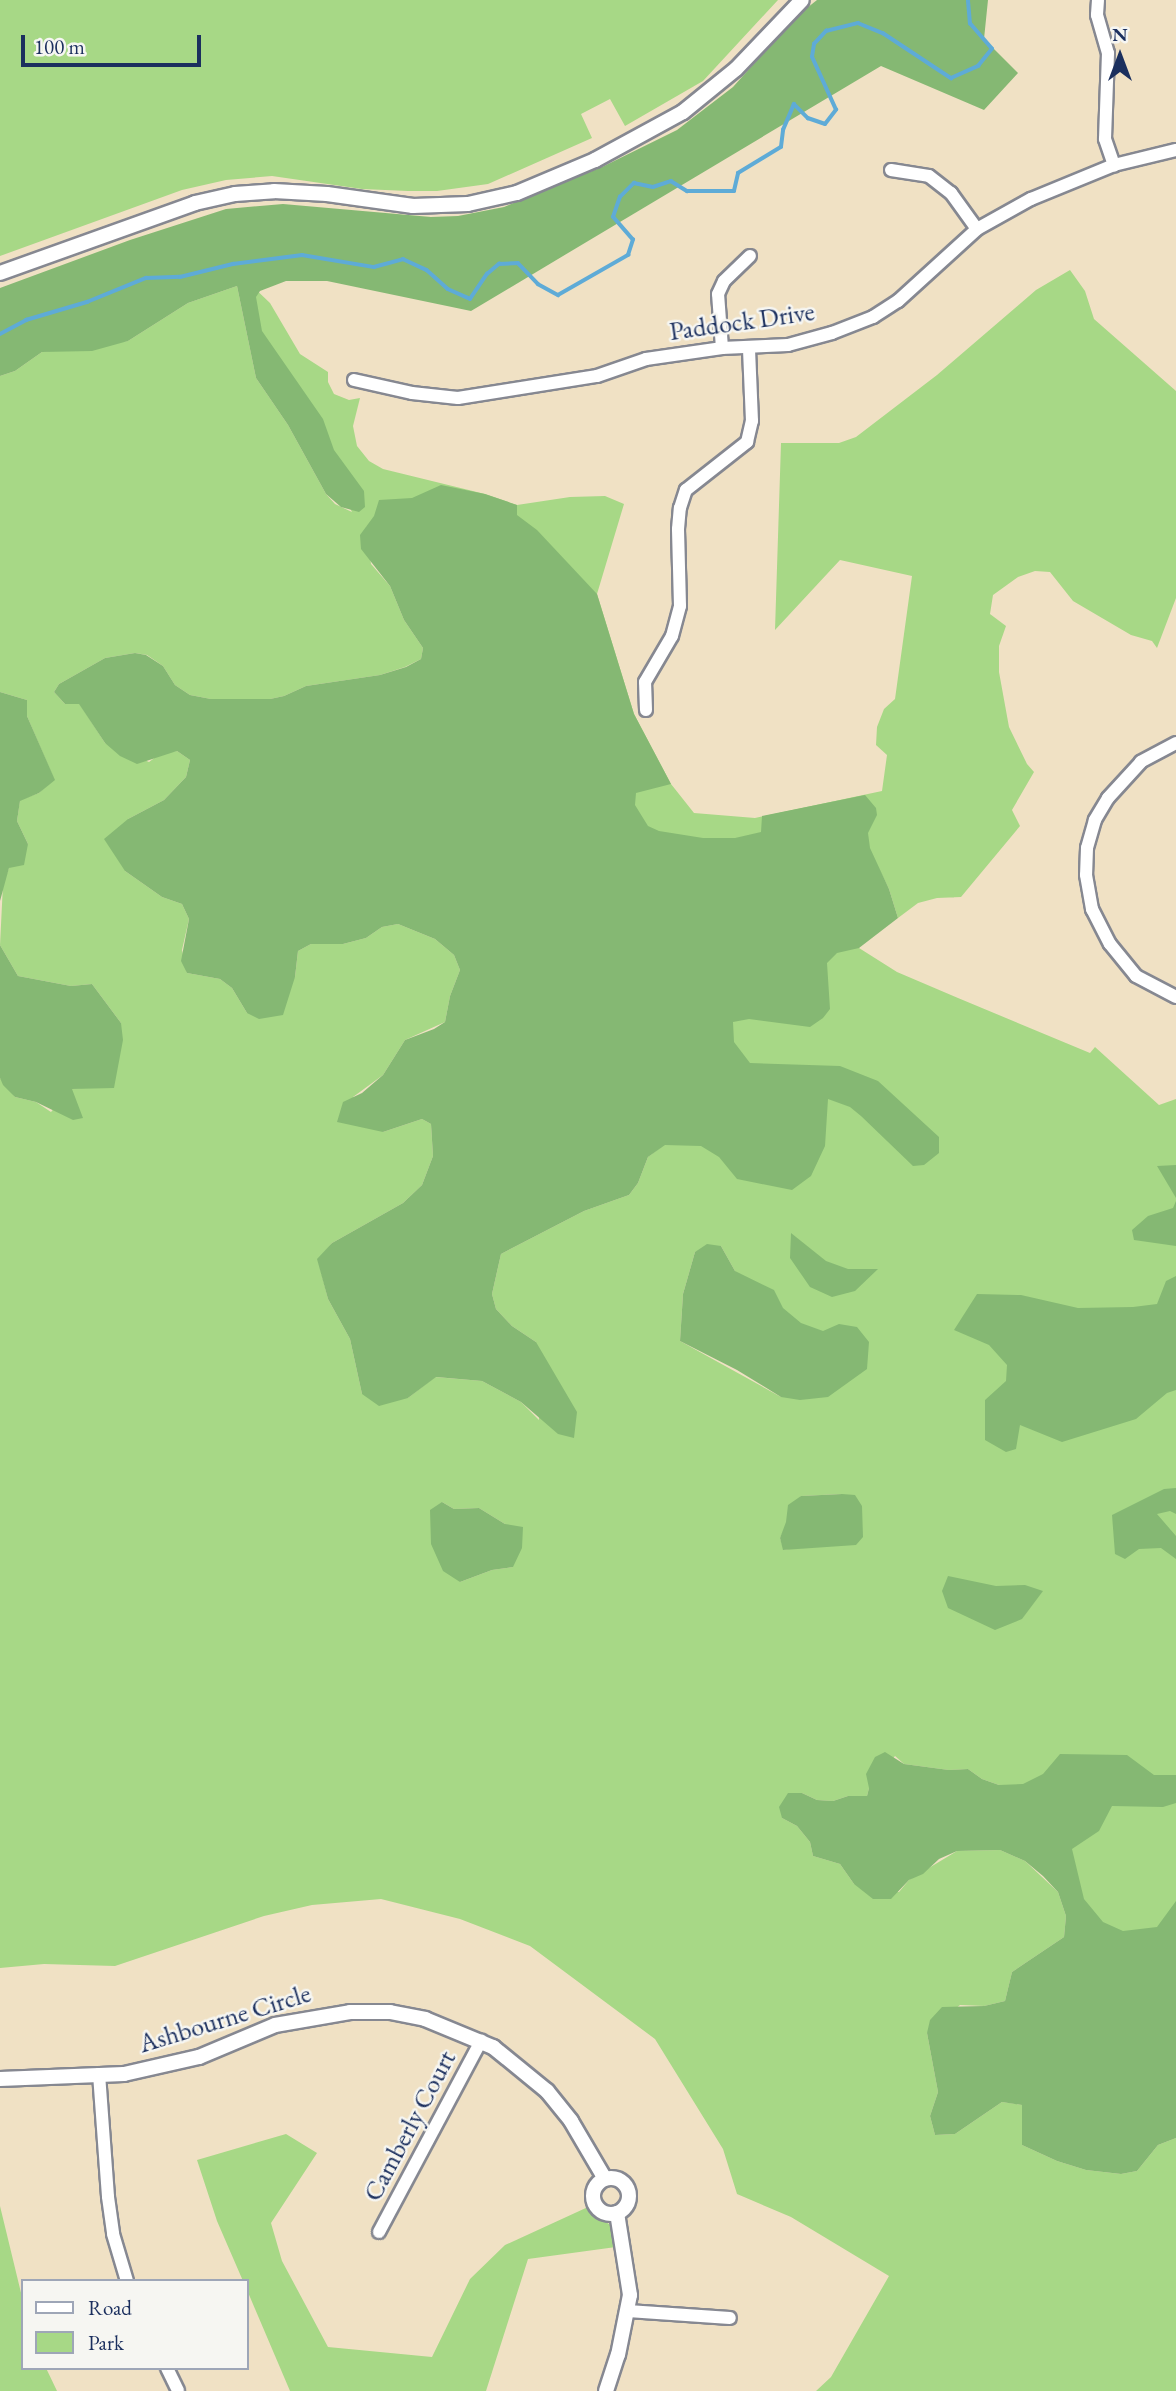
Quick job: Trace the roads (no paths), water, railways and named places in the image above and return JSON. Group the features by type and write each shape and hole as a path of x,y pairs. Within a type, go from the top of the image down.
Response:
{"street":[{"path":"0,274 195,203 235,194 274,191 327,194 413,206 468,204 517,193 596,160 683,112 736,69 802,0"},
{"path":"1098,0 1097,15 1108,53 1103,110 1105,139 1114,165"},
{"name":"Paddock Drive","path":"354,380 412,393 458,398 535,388 597,376 646,359 722,348 788,345 832,333 873,317 898,301 977,229 1031,199 1114,165 1176,150"},
{"path":"891,170 929,176 951,193 977,229"},
{"path":"722,348 718,294 724,281 750,256"},
{"path":"646,710 645,682 672,636 680,606 680,508 686,491 747,442 752,421 749,348"},
{"path":"1176,743 1141,762 1108,798 1095,820 1087,848 1086,875 1092,909 1110,944 1136,976 1176,997"},
{"name":"Ashbourne Circle","path":"0,2079 99,2074 170,2066 275,2025 350,2012 390,2012 425,2019 493,2047 547,2091 577,2129 605,2179 617,2179 627,2187 629,2199 617,2213 626,2256 628,2311 606,2391"},
{"name":"Camberly Court","path":"380,2232 481,2041"},
{"path":"99,2074 108,2197 113,2234 126,2279"},
{"path":"605,2179 594,2190 594,2200 603,2212 617,2213"},
{"path":"628,2311 730,2318"},
{"path":"168,2370 178,2391"}],"waterway":[{"path":"0,334 26,320 87,302 146,278 180,277 233,264 302,255 374,267 403,259 427,270 448,289 470,299 487,274 499,264 518,263 538,284 558,295 628,255 633,240 613,217 620,197 634,183 653,187 671,181 687,191 734,191 738,173 781,147 783,130 794,104 808,118 825,124 836,110 812,57 814,44 826,31 858,23 883,33 951,78 978,66 992,49 970,24 968,0"}]}
